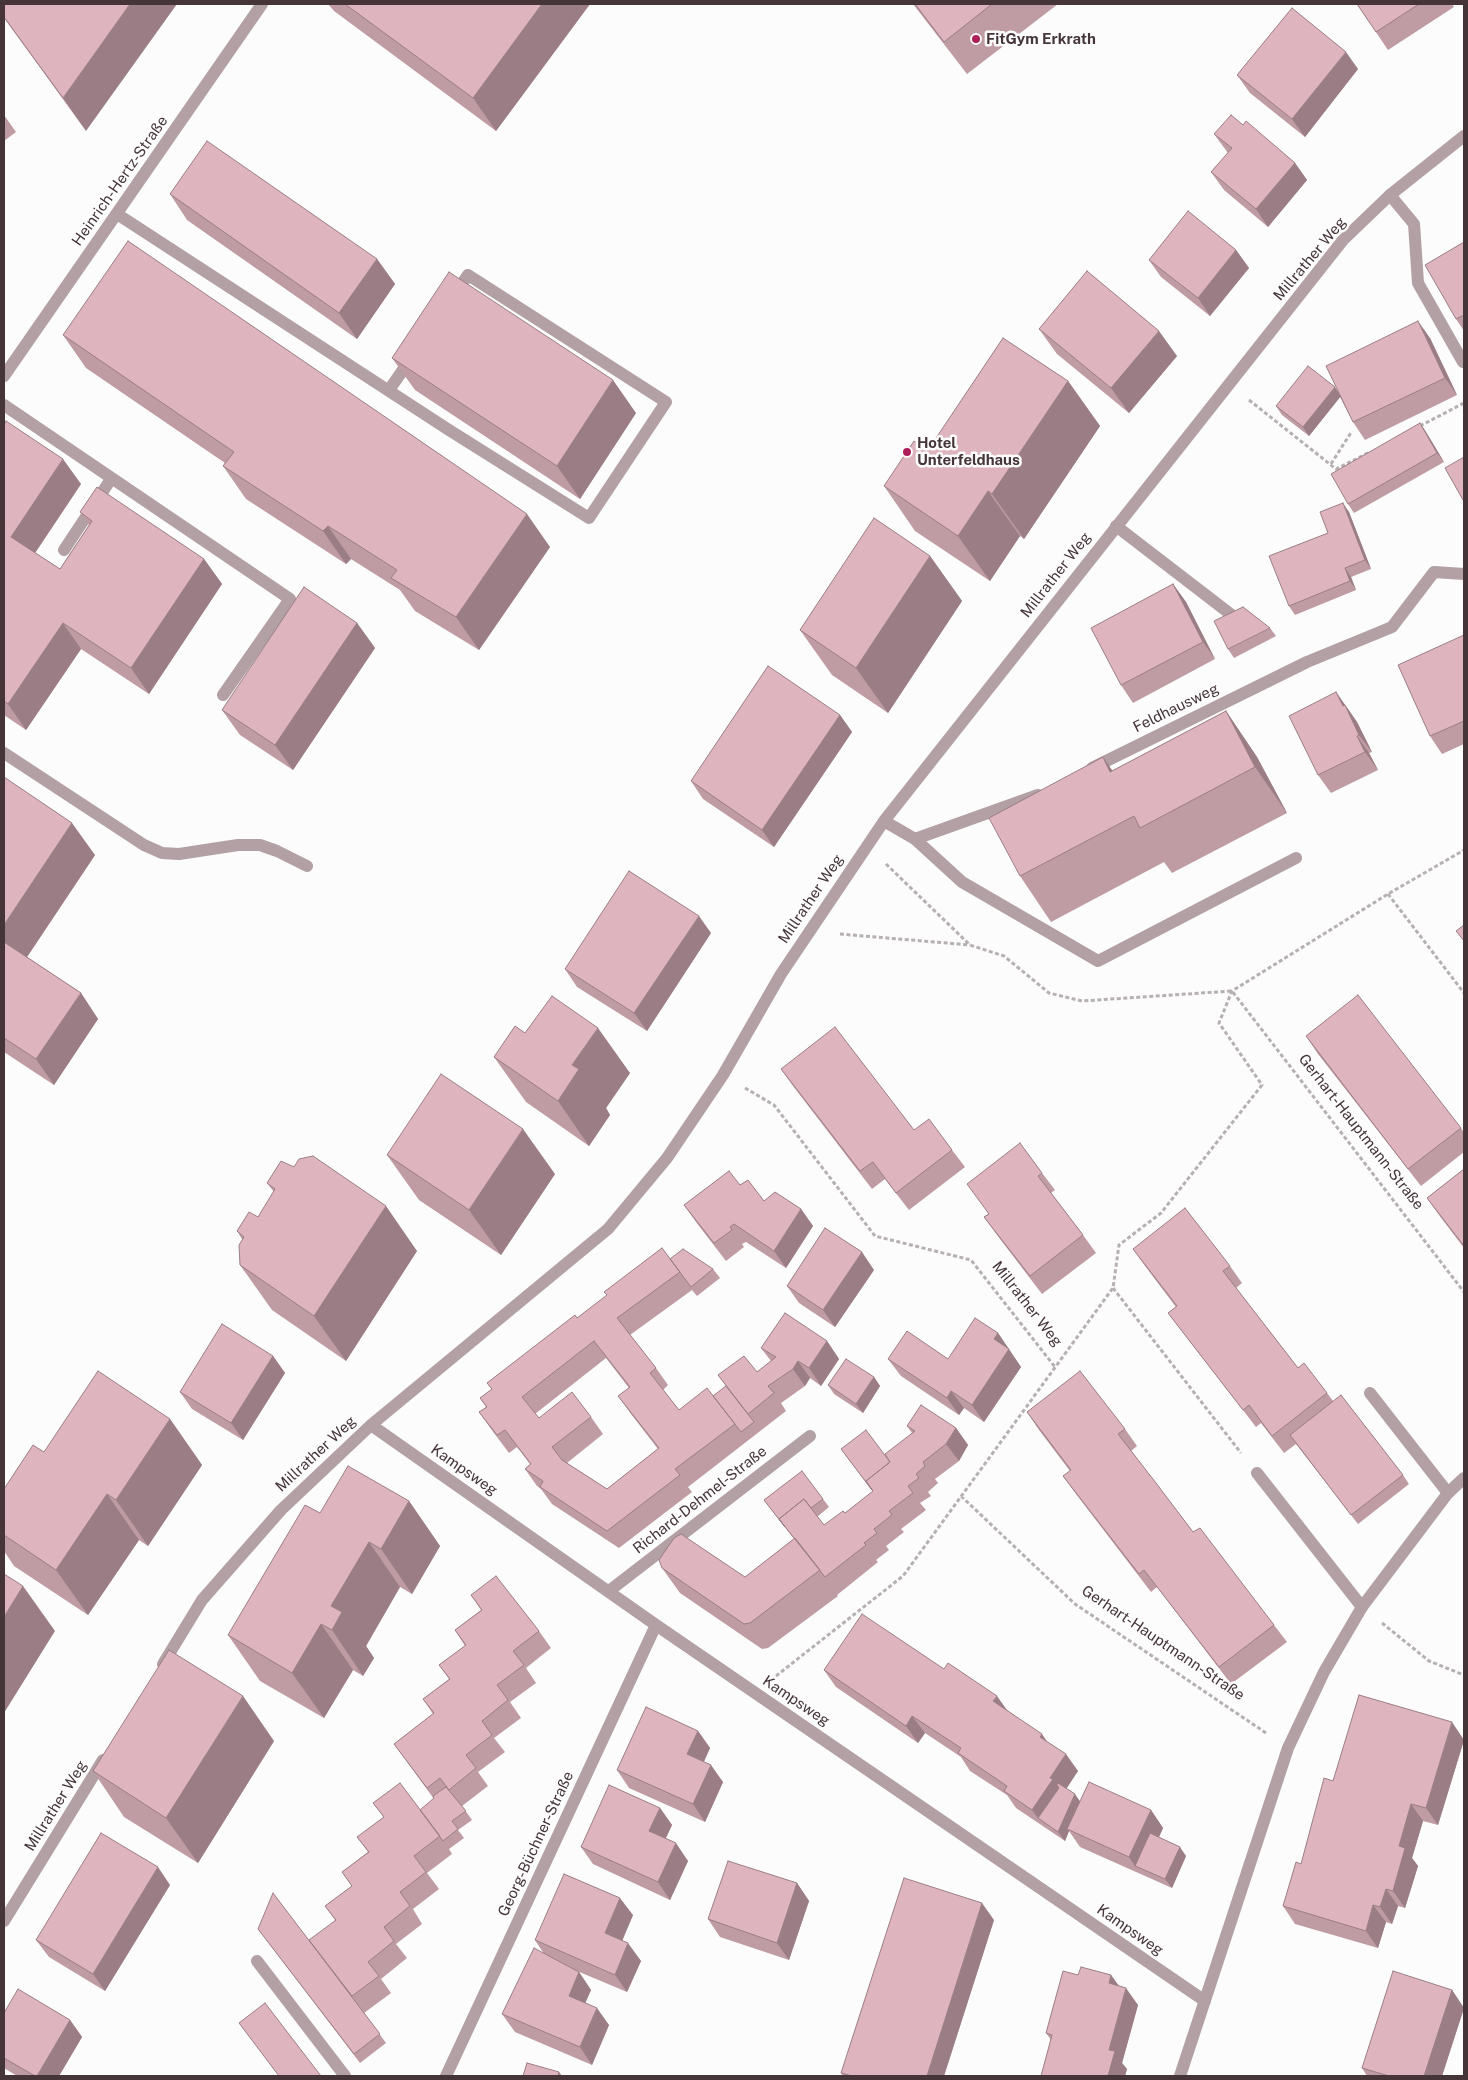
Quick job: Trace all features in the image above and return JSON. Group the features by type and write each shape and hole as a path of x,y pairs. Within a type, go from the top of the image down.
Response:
{"street":[{"name":"Heinrich-Hertz-Straße","path":"4,376 262,4"},
{"name":"Millrather Weg","path":"155,1676 202,1600 280,1510 371,1425 608,1229 668,1158 723,1075 781,974 866,845 884,821 1344,240 1390,195 1464,136"},
{"path":"1390,195 1414,224 1418,283 1462,362 1464,361"},
{"path":"117,214 589,518 666,402 468,275 447,306"},
{"path":"388,390 420,344"},
{"path":"4,405 290,599 223,695"},
{"path":"64,550 111,479"},
{"path":"1116,526 1233,616"},
{"name":"Feldhausweg","path":"1078,775 1307,662 1392,627 1434,572 1464,574"},
{"path":"4,753 144,845 162,853 179,854 238,845 260,844 307,866"},
{"path":"915,840 1052,788"},
{"path":"884,821 915,840 962,882 1098,961 1296,858"},
{"path":"1370,1393 1448,1493"},
{"name":"Kampsweg","path":"371,1425 656,1625 1205,2001"},
{"name":"Richard-Dehmel-Straße","path":"609,1591 810,1436"},
{"path":"1257,1473 1362,1607"},
{"path":"1180,2076 1288,1748 1324,1672 1362,1607 1448,1493 1464,1478"},
{"name":"Georg-Büchner-Straße","path":"446,2076 656,1625"},
{"name":"Millrather Weg","path":"4,1920 108,1752"},
{"path":"257,1961 346,2076"}],"path":[{"path":"1229,385 1336,469 1370,451"},
{"path":"1413,430 1464,403"},
{"path":"1330,464 1352,431"},
{"path":"866,845 970,945"},
{"path":"809,931 970,945 1004,956 1049,993 1082,1001 1232,991 1388,894 1464,850"},
{"path":"1388,894 1464,993"},
{"path":"1055,1367 1113,1288 1119,1245 1161,1212 1262,1085 1219,1023 1232,991"},
{"name":"Gerhart-Hauptmann-Straße","path":"1232,991 1464,1292"},
{"name":"Millrather Weg","path":"723,1075 774,1105 875,1236 971,1260 1055,1367 903,1576 756,1692"},
{"path":"1113,1288 1257,1473"},
{"name":"Gerhart-Hauptmann-Straße","path":"961,1496 1075,1604 1288,1748"},
{"path":"1362,1607 1428,1661 1464,1675"}],"building":[{"path":"4,4 130,4 63,98 4,17"},
{"path":"345,4 542,4 473,98"},
{"path":"915,4 992,4 944,42"},
{"path":"1357,4 1419,4 1376,32"},
{"path":"1292,8 1346,52 1292,119 1237,75"},
{"path":"1231,115 1243,125 1246,121 1295,163 1256,209 1211,172 1232,148 1214,134"},
{"path":"207,141 377,259 339,313 170,194"},
{"path":"1188,211 1236,250 1198,298 1149,260"},
{"path":"128,241 527,514 456,617 391,578 397,570 328,526 323,531 223,466 234,452 63,335"},
{"path":"1464,242 1464,315 1456,319 1425,265"},
{"path":"1087,271 1159,331 1111,388 1039,329"},
{"path":"449,272 613,380 557,466 392,358"},
{"path":"1418,321 1445,378 1353,422 1326,366"},
{"path":"1003,338 1068,381 992,494 988,491 958,536 884,486 914,441 928,450"},
{"path":"1308,366 1335,387 1303,427 1276,406"},
{"path":"6,421 63,459 11,537 60,569 92,521 80,512 97,487 204,559 131,668 63,623 8,704 4,701 4,425"},
{"path":"1420,423 1437,453 1348,504 1331,474"},
{"path":"1464,457 1464,499 1463,500 1445,468"},
{"path":"1343,503 1365,560 1345,568 1350,581 1289,606 1269,556 1328,533 1320,512"},
{"path":"874,518 930,556 856,668 800,630"},
{"path":"1173,584 1203,642 1121,685 1091,628"},
{"path":"304,587 357,623 275,745 222,710"},
{"path":"1243,607 1270,628 1228,649 1214,621"},
{"path":"1464,635 1464,721 1430,736 1398,665"},
{"path":"768,666 840,715 762,830 691,781"},
{"path":"1336,692 1343,706 1345,705 1365,752 1318,775 1289,716"},
{"path":"1226,711 1255,767 1140,828 1134,816 1020,876 989,818 1103,757 1110,772"},
{"path":"4,777 72,823 4,925"},
{"path":"629,871 699,916 634,1013 565,969"},
{"path":"1464,925 1464,941 1456,931"},
{"path":"4,942 81,993 36,1059 4,1038"},
{"path":"1358,995 1461,1128 1408,1169 1306,1036"},
{"path":"552,996 598,1028 572,1065 579,1069 558,1101 494,1057 515,1026 525,1033"},
{"path":"835,1027 914,1130 929,1119 952,1150 896,1193 873,1162 860,1171 781,1069"},
{"path":"441,1074 523,1129 469,1210 387,1155"},
{"path":"1020,1143 1042,1173 1038,1176 1083,1235 1030,1276 984,1217 989,1214 967,1184"},
{"path":"313,1156 386,1206 314,1316 240,1265 239,1245 244,1237 237,1231 249,1212 258,1217 275,1189 267,1183 281,1161 294,1167 299,1159"},
{"path":"1464,1169 1464,1246 1427,1198"},
{"path":"729,1171 740,1185 748,1180 764,1201 775,1192 801,1209 774,1251 734,1224 730,1227 732,1230 714,1243 684,1205"},
{"path":"1185,1208 1230,1266 1223,1271 1298,1368 1304,1363 1327,1393 1272,1436 1249,1405 1243,1410 1168,1313 1177,1306 1133,1249"},
{"path":"825,1228 862,1252 823,1310 787,1286"},
{"path":"662,1248 680,1272 617,1318 656,1368 650,1373 679,1410 707,1388 735,1424 675,1469 680,1475 607,1531 540,1487 543,1481 525,1469 531,1464 505,1430 497,1435 479,1412 487,1407 480,1398 492,1389 487,1383 575,1315 577,1318 607,1295 604,1292","holes":["594,1341 630,1387 618,1396 659,1448 607,1489 562,1460 552,1447 591,1417 572,1392 539,1418 522,1397"]},
{"path":"683,1249 713,1269 691,1287 670,1259"},
{"path":"785,1313 827,1341 809,1368 798,1361 793,1369 768,1386 774,1393 748,1414 718,1375 744,1356 757,1372 776,1357 761,1348"},
{"path":"975,1318 998,1333 994,1339 1009,1349 972,1405 951,1391 947,1398 888,1359 907,1331 948,1359"},
{"path":"222,1324 273,1356 231,1423 180,1392"},
{"path":"846,1359 874,1377 856,1404 828,1385"},
{"path":"98,1371 170,1419 116,1500 107,1494 56,1570 4,1535 4,1489 33,1445 44,1452"},
{"path":"1080,1371 1125,1429 1118,1434 1193,1532 1200,1528 1274,1625 1219,1667 1144,1570 1139,1574 1063,1476 1071,1470 1027,1412"},
{"path":"726,1386 754,1422 741,1432 713,1396"},
{"path":"1341,1395 1403,1475 1351,1515 1290,1435"},
{"path":"921,1405 956,1428 946,1444 923,1462 925,1466 916,1474 919,1478 908,1486 913,1493 889,1511 892,1515 874,1529 877,1533 864,1543 866,1545 825,1577 779,1519 804,1499 824,1525 843,1511 845,1513 873,1491 866,1481 890,1462 885,1454 915,1431 907,1426"},
{"path":"866,1430 890,1462 866,1481 872,1490 841,1449"},
{"path":"348,1466 409,1501 381,1549 369,1542 331,1606 342,1612 332,1630 321,1624 292,1673 228,1635 305,1505 320,1513"},
{"path":"802,1471 823,1499 811,1508 804,1499 779,1519 785,1527 764,1500"},
{"path":"681,1534 745,1577 795,1538 820,1570 750,1623 744,1624 662,1568 659,1560 674,1538"},
{"path":"4,1574 23,1586 4,1617"},
{"path":"496,1576 539,1631 513,1651 524,1665 497,1685 508,1700 482,1721 492,1735 466,1755 476,1768 449,1790 440,1778 427,1788 394,1744 434,1713 423,1699 450,1679 439,1665 466,1645 455,1630 482,1610 471,1595"},
{"path":"862,1614 944,1669 948,1663 997,1696 993,1701 1042,1734 1040,1737 1066,1754 1050,1778 1053,1779 1032,1810 1004,1791 1007,1786 958,1753 961,1748 912,1716 906,1726 824,1670"},
{"path":"169,1650 243,1696 166,1818 93,1771"},
{"path":"1359,1695 1452,1722 1426,1808 1411,1804 1399,1846 1405,1848 1393,1891 1386,1889 1380,1907 1373,1905 1366,1931 1283,1906 1296,1862 1301,1864 1324,1778 1333,1781"},
{"path":"646,1707 698,1731 687,1754 711,1765 693,1804 617,1770"},
{"path":"1089,1782 1151,1810 1129,1857 1067,1829"},
{"path":"400,1783 440,1836 414,1856 426,1872 400,1892 410,1906 384,1927 394,1941 368,1962 379,1976 352,1996 309,1940 336,1920 325,1906 352,1886 342,1872 369,1852 357,1837 384,1817 373,1803"},
{"path":"1058,1783 1075,1794 1058,1832 1038,1818 1059,1788"},
{"path":"609,1785 660,1808 649,1831 676,1843 658,1882 581,1847"},
{"path":"446,1787 466,1811 452,1821 458,1829 443,1841 420,1810 434,1798 433,1796"},
{"path":"101,1833 158,1867 93,1974 36,1940"},
{"path":"1150,1833 1180,1847 1165,1879 1135,1866"},
{"path":"728,1861 797,1883 777,1943 708,1919"},
{"path":"564,1874 620,1898 605,1933 628,1943 615,1975 535,1940"},
{"path":"904,1878 982,1903 927,2076 852,2076 841,2073"},
{"path":"273,1893 380,2034 354,2054 258,1929"},
{"path":"534,1948 579,1972 569,1996 597,2008 580,2047 502,2014"},
{"path":"1081,1967 1111,1975 1109,1983 1126,1988 1109,2050 1115,2051 1108,2076 1041,2076 1052,2035 1046,2033 1063,1971 1078,1975"},
{"path":"1393,1971 1452,1990 1424,2076 1389,2076 1362,2068"},
{"path":"18,1989 70,2020 37,2076 4,2058 4,2013"},
{"path":"265,2003 321,2076 279,2076 239,2023"},
{"path":"527,2063 559,2072 558,2076 523,2076"}],"place":[{"name":"FitGym Erkrath","path":"976,39"},
{"name":"Hotel Unterfeldhaus","path":"907,452"}]}
